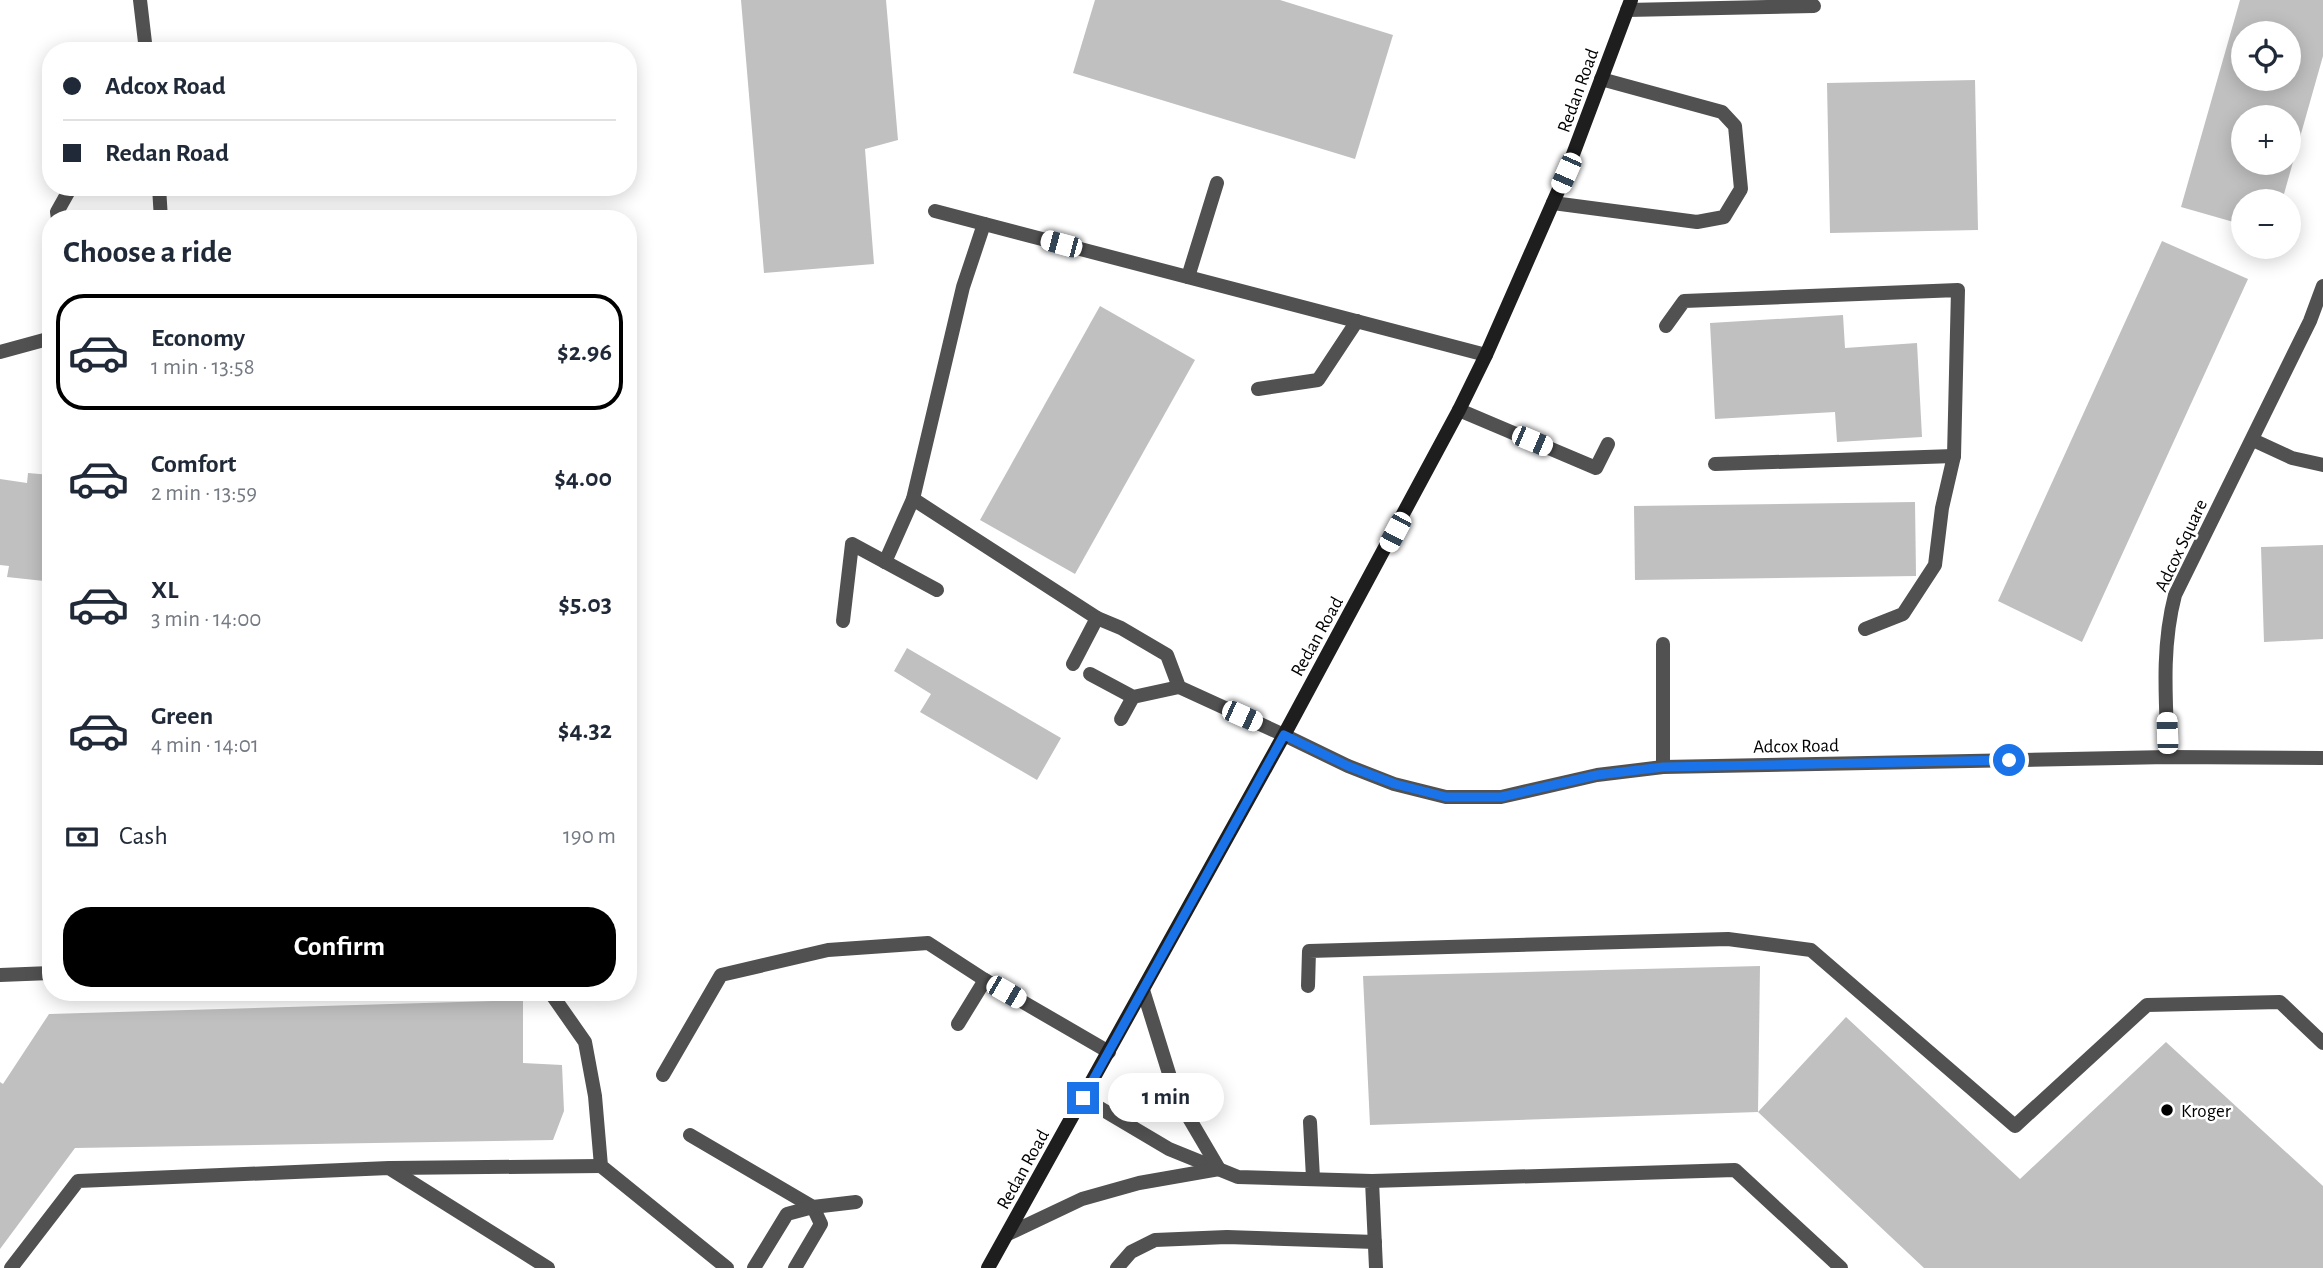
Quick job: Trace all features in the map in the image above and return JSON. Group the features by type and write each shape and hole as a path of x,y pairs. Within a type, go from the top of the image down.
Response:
{"main road":[{"name":"Redan Road","path":"988,1268 1284,735 1459,410 1553,204 1629,5"}],"street":[{"path":"140,0 145,42"},
{"path":"1629,5 1814,6"},
{"path":"1553,204 1697,222 1724,217 1741,189 1735,126 1722,112 1601,79"},
{"path":"1188,277 1217,183"},
{"path":"935,211 1486,355"},
{"path":"885,562 913,499 964,287 984,224"},
{"name":"Adcox Square","path":"2168,757 2165,663 2167,623 2175,595 2310,321 2323,286"},
{"path":"1665,326 1684,301 1958,290 1954,456 1942,508 1935,565 1903,614 1866,629"},
{"path":"1258,389 1318,380 1357,321"},
{"path":"0,352 42,341"},
{"path":"1459,410 1596,468 1608,444"},
{"path":"2253,440 2292,458 2323,465"},
{"path":"1714,464 1954,456"},
{"path":"913,499 1097,618 1121,628 1167,655 1179,687 1133,697 1090,674"},
{"path":"843,621 852,544 937,590"},
{"path":"1073,664 1097,618"},
{"path":"1663,644 1663,767"},
{"name":"Adcox Road","path":"1179,687 1348,766 1395,784 1446,797 1501,797 1597,775 1663,767 2168,757 2323,758"},
{"path":"1121,719 1133,697"},
{"path":"1308,986 1309,951 1728,939 1811,950 2015,1126 2147,1005 2280,1002 2323,1043"},
{"path":"663,1075 721,975 828,950 928,943 985,981 1109,1052"},
{"path":"0,975 42,973"},
{"path":"958,1024 985,981"},
{"path":"1143,990 1171,1080 1189,1118 1219,1169"},
{"path":"556,1001 585,1042 595,1096 601,1166"},
{"path":"1083,1098 1169,1149 1238,1177 1372,1181 1735,1170 1841,1268"},
{"path":"1310,1122 1312,1178"},
{"path":"690,1135 813,1207 821,1224 795,1268"},
{"path":"11,1268 78,1181 389,1168 601,1166 727,1268"},
{"path":"389,1168 548,1268"},
{"path":"1008,1234 1082,1199 1139,1183 1219,1169"},
{"path":"1372,1181 1376,1268"},
{"path":"754,1268 787,1214 813,1207 856,1202"},
{"path":"1117,1268 1131,1252 1155,1240 1227,1237 1375,1242"}],"building":[{"path":"741,0 886,0 898,140 865,149 874,264 764,273"},
{"path":"1095,0 1280,0 1393,35 1355,159 1073,73"},
{"path":"2240,0 2323,0 2323,56 2301,134 2301,105 2231,105 2231,175 2289,175 2285,189 2231,189 2231,221 2181,207 2231,32 2231,91 2301,91 2301,21 2234,21"},
{"path":"1975,80 1978,230 1830,233 1827,83"},
{"path":"2162,241 2248,279 2082,642 1998,601"},
{"path":"1100,306 1195,360 1075,574 980,520"},
{"path":"1843,315 1845,348 1917,343 1922,437 1837,442 1835,412 1715,419 1710,323"},
{"path":"28,473 42,474 42,581 7,577 9,566 0,565 0,479 27,483"},
{"path":"1915,502 1916,576 1635,580 1634,506"},
{"path":"2323,545 2323,639 2264,642 2261,547"},
{"path":"907,648 1061,738 1037,780 920,712 931,694 894,671"},
{"path":"1760,966 1758,1112 1370,1125 1363,976"},
{"path":"523,1001 523,1063 562,1065 564,1111 553,1140 75,1148 0,1249 0,1082 3,1084 49,1014"},
{"name":"Kroger","path":"1846,1017 2020,1179 2166,1042 2323,1186 2323,1268 1924,1268 1758,1112"}],"place":[{"name":"Kroger","path":"2167,1110"}],"route":[{"path":"1083,1098 1284,735 1348,766 1395,784 1446,797 1501,797 1597,775 1663,767 2009,760"}]}
